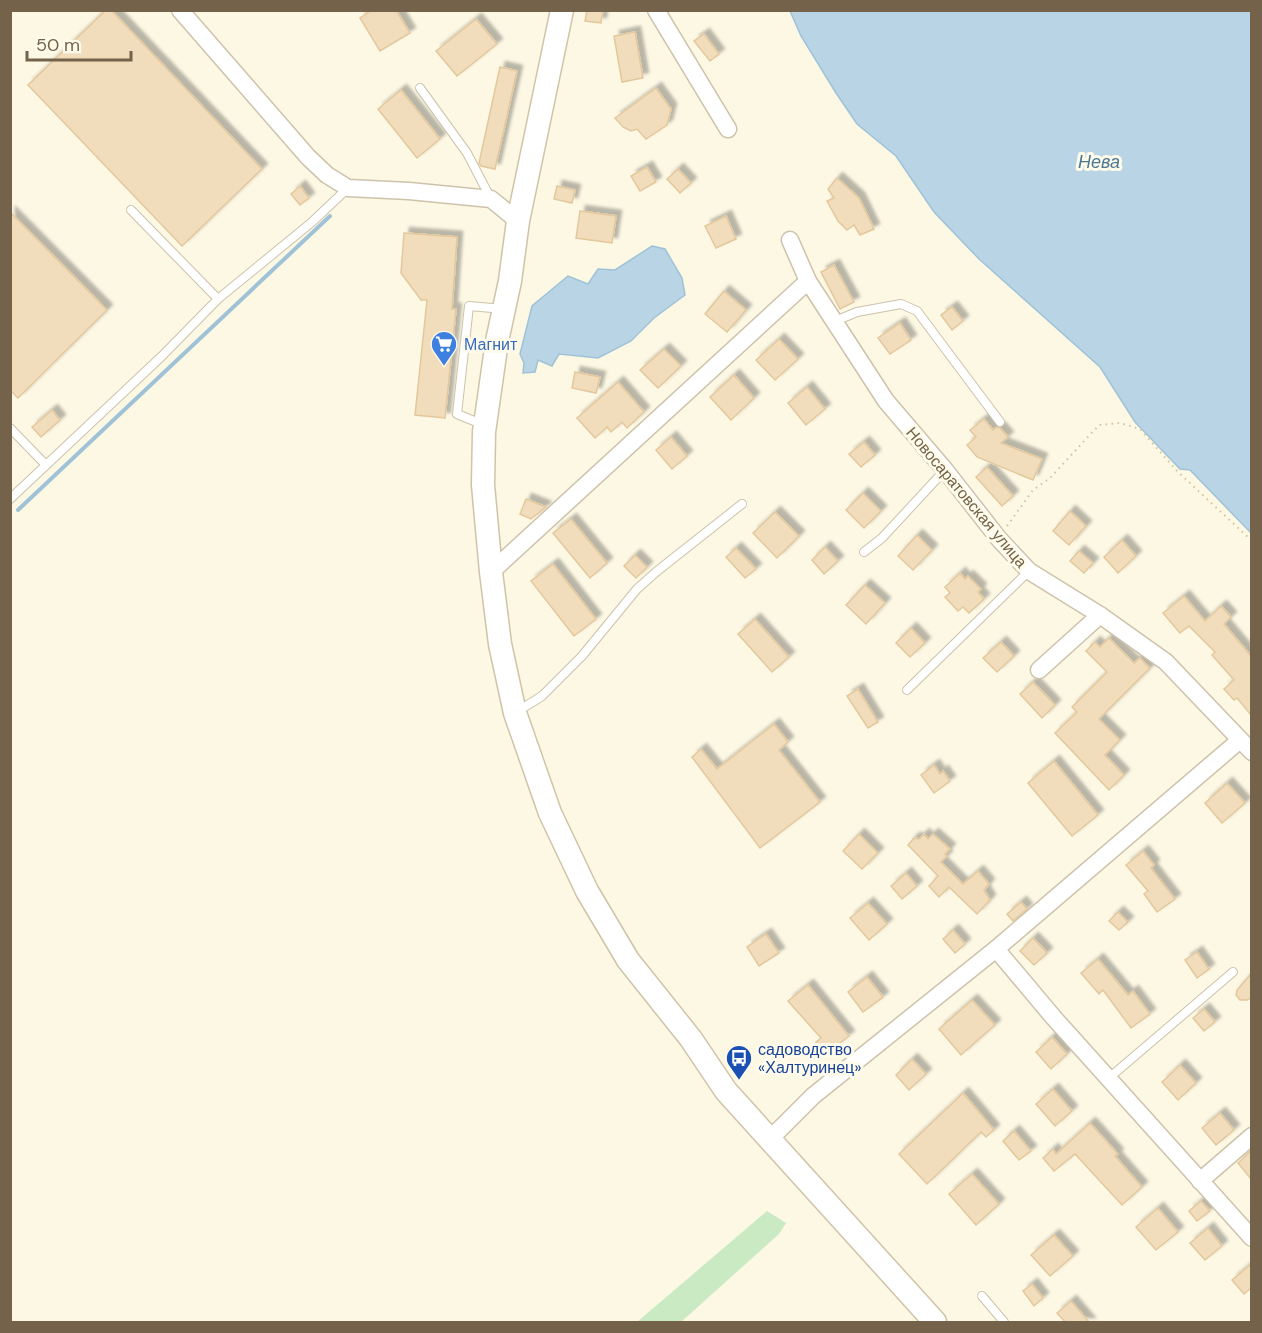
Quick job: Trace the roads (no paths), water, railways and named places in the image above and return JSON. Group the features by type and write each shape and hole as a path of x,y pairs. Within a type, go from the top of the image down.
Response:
{"main road":[{"path":"562,10 518,222 485,426 483,484 491,572 501,644 515,713 550,813 606,926 628,960 691,1039 726,1091 935,1323"}],"street":[{"path":"180,10 308,157 327,175 348,188 409,190 491,199 518,222"},
{"path":"656,10 728,129"},
{"name":"Новосаратовская улица","path":"790,240 808,281 886,401 945,470 999,539 1029,571 1100,615 1166,662 1246,746"},
{"path":"491,572 808,281"},
{"path":"1039,670 1100,615"},
{"path":"770,1139 813,1096 1246,746"},
{"path":"996,949 1054,1018 1251,1238"},
{"path":"1200,1180 1251,1136"}],"lane":[{"path":"420,88 467,153 491,199"},
{"path":"10,499 162,356 218,299 312,222 348,188"},
{"path":"131,210 218,299"},
{"path":"835,321 857,312 902,304 918,311 1000,422"},
{"path":"485,426 457,414 469,306 504,309"},
{"path":"10,428 46,465"},
{"path":"864,552 882,537 945,470"},
{"path":"515,713 542,696 582,656 637,590 656,572 742,504"},
{"path":"907,690 1029,571"},
{"path":"1109,1078 1233,972"},
{"path":"982,1296 1004,1323"}],"water":[{"name":"Нева","path":"790,11 1251,11 1251,533 1190,470 1180,469 1135,422 1100,367 979,259 934,212 896,156 857,124 801,36"},
{"path":"652,246 665,249 682,278 685,295 654,318 631,341 598,358 559,354 552,366 538,360 535,372 523,373 524,363 520,354 532,306 568,276 588,284 598,269 615,270"}],"waterway":[{"path":"18,510 330,216"}],"place":[{"name":"Магнит","path":"444,367"},
{"name":"садоводство «Халтуринец»","path":"739,1081"}]}
